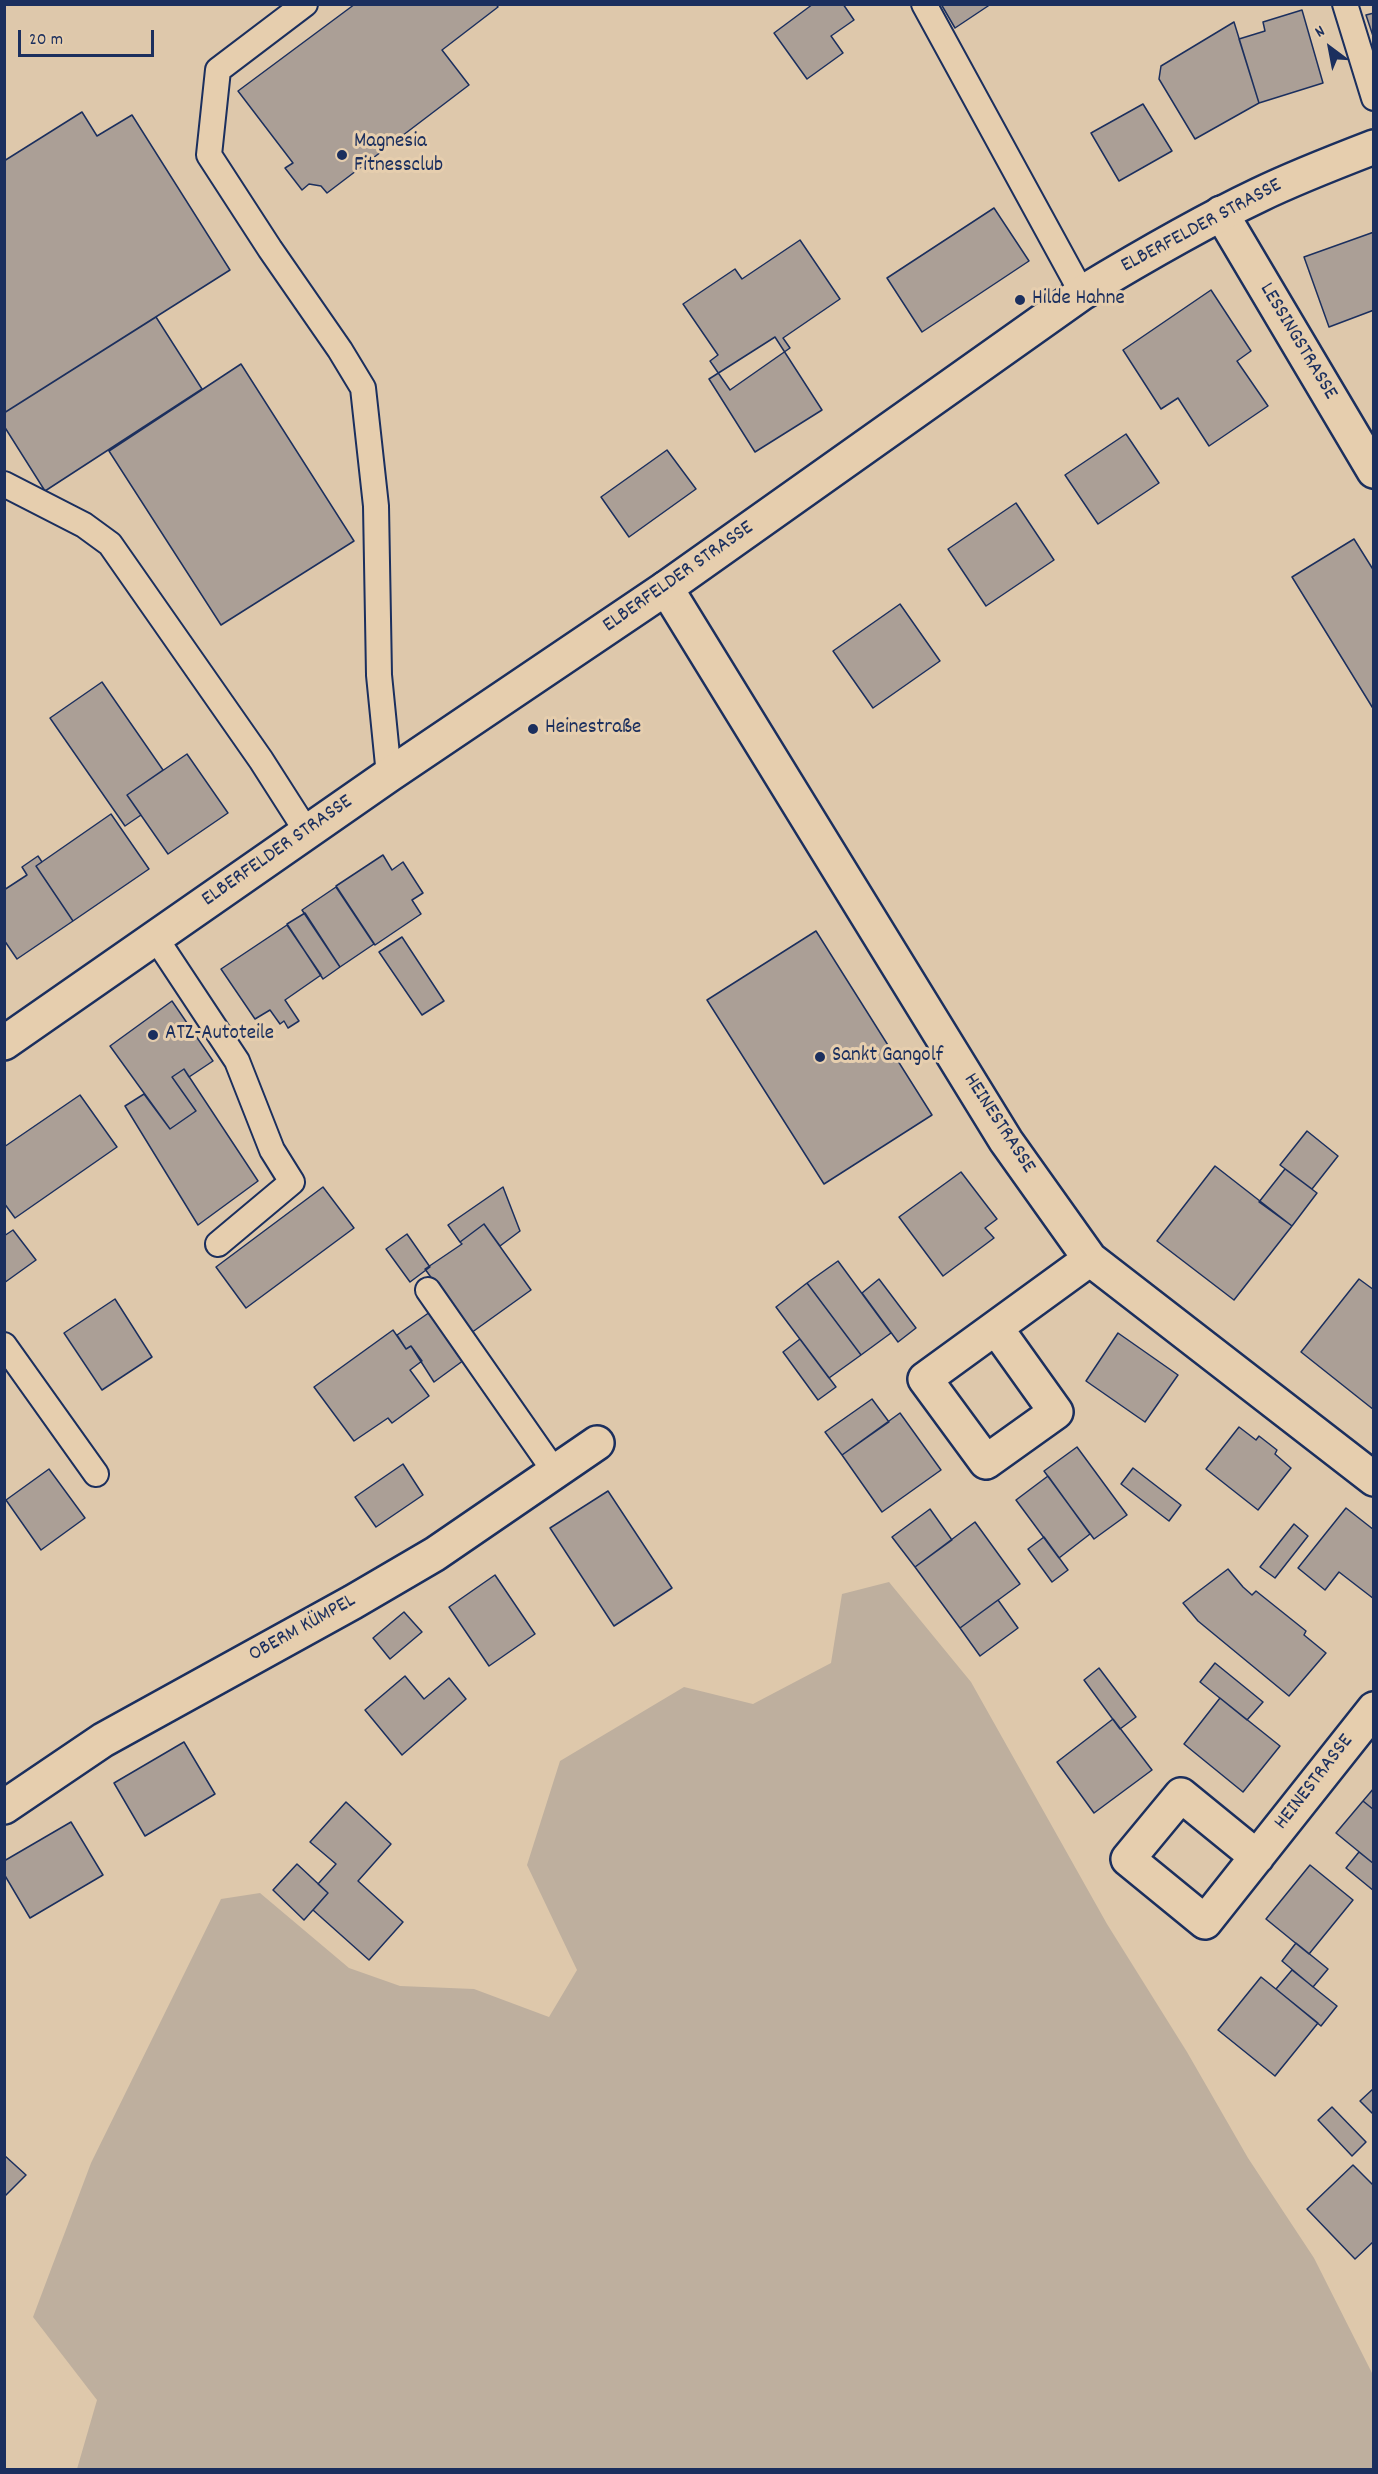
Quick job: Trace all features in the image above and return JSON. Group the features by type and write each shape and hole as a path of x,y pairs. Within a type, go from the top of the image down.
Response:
{"street":[{"name":"ELBERFELDER STRASSE","path":"4,1043 307,832 666,588 1082,293 1221,213 1290,181 1374,147"},
{"name":"LESSINGSTRASSE","path":"1221,213 1374,471"},
{"name":"HEINESTRASSE","path":"666,588 1006,1141 1090,1259 1374,1479"},
{"path":"996,1328 1090,1259"},
{"name":"OBERM KÜMPEL","path":"4,1807 103,1740 435,1554 597,1443"},
{"name":"HEINESTRASSE","path":"1257,1857 1374,1709"}],"lane":[{"path":"305,4 218,70 208,155 340,350 363,388 376,506 379,675 389,776"},
{"path":"924,4 1082,293"},
{"path":"1345,4 1374,98"},
{"path":"4,484 84,525 110,544 261,760 307,832"},
{"path":"155,937 237,1061 272,1150 292,1182 218,1244"},
{"path":"428,1290 555,1472"},
{"path":"4,1345 96,1474"}],"shaded area":[{"path":"889,1582 971,1682 1107,1924 1187,2052 1248,2158 1314,2258 1373,2375 1373,2469 77,2469 97,2400 33,2317 91,2163 221,1899 260,1893 349,1968 400,1986 474,1989 549,2017 577,1970 527,1865 560,1761 684,1687 753,1704 831,1663 842,1594"}],"building":[{"path":"355,4 496,4 498,7 442,50 469,85 327,193 321,186 309,184 302,190 285,168 293,163 238,91"},
{"path":"813,4 843,4 854,20 831,36 843,53 807,79 774,33"},
{"path":"941,4 991,4 955,28"},
{"path":"1302,10 1323,83 1259,103 1239,39 1265,31 1263,22"},
{"path":"1374,13 1374,39 1366,15"},
{"path":"1234,22 1259,103 1195,139 1159,79 1161,66"},
{"path":"1143,104 1172,151 1119,181 1091,133"},
{"path":"82,112 97,136 132,115 230,270 4,413 4,161"},
{"path":"994,208 1029,261 922,332 887,278"},
{"path":"1374,232 1374,310 1329,327 1304,257"},
{"path":"800,240 840,299 783,338 790,348 730,390 710,361 718,355 683,304 735,269 742,279"},
{"path":"1211,290 1251,351 1237,361 1268,406 1209,446 1178,398 1161,409 1123,350"},
{"path":"156,317 202,389 45,491 4,426 4,413"},
{"path":"775,337 822,410 755,452 709,379"},
{"path":"241,364 354,541 221,625 109,451"},
{"path":"1126,434 1159,483 1098,524 1065,475"},
{"path":"667,450 696,489 629,537 601,497"},
{"path":"1016,503 1054,560 986,606 948,549"},
{"path":"1354,539 1374,571 1374,710 1292,577"},
{"path":"900,604 940,661 873,708 833,651"},
{"path":"102,682 163,770 127,795 141,815 125,826 50,718"},
{"path":"187,754 228,813 168,854 127,795"},
{"path":"111,814 149,869 73,921 36,866"},
{"path":"383,855 392,870 403,862 423,893 412,900 421,914 375,945 336,886"},
{"path":"38,856 42,862 36,866 73,921 17,959 4,940 4,890 27,875 22,867"},
{"path":"336,887 374,944 340,967 302,910"},
{"path":"305,913 340,967 323,979 287,924"},
{"path":"287,925 321,975 285,1000 299,1021 288,1028 284,1021 280,1024 270,1010 255,1019 221,969"},
{"name":"Sankt Gangolf","path":"816,931 932,1115 824,1184 707,1000"},
{"path":"402,937 444,1001 422,1015 379,952"},
{"path":"172,1001 213,1061 189,1077 184,1069 172,1077 196,1111 170,1129 110,1046"},
{"path":"184,1069 258,1181 198,1225 125,1106 144,1094 170,1129 196,1111 172,1077"},
{"path":"80,1095 117,1147 15,1218 4,1203 4,1147"},
{"path":"1307,1131 1338,1156 1312,1189 1280,1165"},
{"path":"1215,1166 1292,1226 1234,1300 1157,1241"},
{"path":"1285,1169 1317,1193 1292,1226 1259,1202"},
{"path":"961,1172 997,1219 985,1228 994,1238 943,1276 899,1217"},
{"path":"323,1187 354,1228 246,1308 216,1267"},
{"path":"503,1187 520,1231 500,1246 484,1224 460,1242 448,1225"},
{"path":"484,1224 531,1290 471,1333 425,1269 462,1244 460,1242"},
{"path":"13,1230 36,1260 4,1283 4,1236"},
{"path":"407,1234 430,1267 410,1282 386,1249"},
{"path":"838,1261 891,1333 861,1355 807,1283"},
{"path":"879,1279 916,1328 898,1342 862,1293"},
{"path":"1359,1279 1374,1290 1374,1410 1301,1352"},
{"path":"807,1283 861,1355 829,1378 776,1307"},
{"path":"115,1299 152,1357 102,1390 64,1333"},
{"path":"430,1312 464,1360 434,1382 411,1346 406,1349 397,1335"},
{"path":"393,1330 406,1349 411,1346 422,1361 410,1370 429,1396 392,1423 388,1418 354,1441 314,1387"},
{"path":"1118,1333 1178,1375 1145,1422 1086,1381"},
{"path":"800,1339 836,1387 818,1400 783,1352"},
{"path":"872,1399 889,1422 842,1455 825,1432"},
{"path":"900,1413 941,1470 882,1512 842,1455"},
{"path":"1239,1427 1256,1440 1259,1436 1277,1450 1275,1454 1291,1468 1258,1510 1206,1469"},
{"path":"1077,1447 1127,1515 1094,1539 1044,1471"},
{"path":"403,1464 423,1495 376,1527 355,1497"},
{"path":"1133,1468 1181,1505 1169,1521 1121,1484"},
{"path":"49,1469 85,1518 41,1550 6,1500"},
{"path":"1048,1476 1090,1534 1059,1558 1016,1500"},
{"path":"608,1491 672,1588 614,1626 550,1528"},
{"path":"1346,1508 1374,1530 1374,1599 1339,1572 1325,1590 1298,1568"},
{"path":"930,1509 952,1540 915,1567 892,1537"},
{"path":"975,1522 1020,1584 960,1628 915,1567"},
{"path":"1294,1524 1308,1536 1275,1578 1260,1567"},
{"path":"1044,1537 1068,1570 1052,1582 1028,1549"},
{"path":"1228,1569 1252,1595 1256,1591 1306,1631 1304,1635 1326,1653 1289,1696 1198,1621 1183,1603"},
{"path":"495,1575 535,1634 489,1666 449,1607"},
{"path":"998,1600 1018,1628 980,1656 960,1628"},
{"path":"404,1612 422,1632 390,1659 373,1638"},
{"path":"1215,1663 1263,1702 1247,1720 1200,1682"},
{"path":"1099,1668 1136,1717 1120,1729 1084,1680"},
{"path":"405,1676 424,1699 449,1678 466,1699 402,1755 365,1710"},
{"path":"1220,1698 1280,1746 1243,1792 1184,1744"},
{"path":"1113,1719 1152,1770 1094,1813 1057,1762"},
{"path":"184,1742 215,1794 145,1836 114,1783"},
{"path":"1374,1788 1374,1810 1363,1801"},
{"path":"1363,1801 1374,1810 1374,1864 1336,1833"},
{"path":"346,1802 391,1844 358,1881 403,1922 369,1960 313,1910 328,1893 318,1884 336,1864 310,1842"},
{"path":"71,1822 103,1875 30,1918 4,1874 4,1861"},
{"path":"1359,1852 1374,1864 1374,1891 1346,1868"},
{"path":"297,1864 328,1893 304,1920 273,1890"},
{"path":"1310,1865 1353,1900 1309,1954 1266,1919"},
{"path":"1296,1943 1328,1969 1313,1987 1282,1961"},
{"path":"1292,1970 1337,2006 1321,2026 1276,1989"},
{"path":"1261,1977 1318,2023 1275,2076 1218,2030"},
{"path":"1374,2088 1374,2115 1360,2101"},
{"path":"1332,2107 1366,2142 1352,2156 1318,2120"},
{"path":"4,2155 26,2175 4,2197"},
{"path":"1353,2165 1374,2186 1374,2241 1355,2259 1307,2209"}],"place":[{"name":"Magnesia Fitnessclub","path":"342,155"},
{"name":"Hilde Hahne","path":"1020,300"},
{"name":"Heinestraße","path":"533,729"},
{"name":"ATZ-Autoteile","path":"153,1035"},
{"name":"Sankt Gangolf","path":"820,1057"}]}
